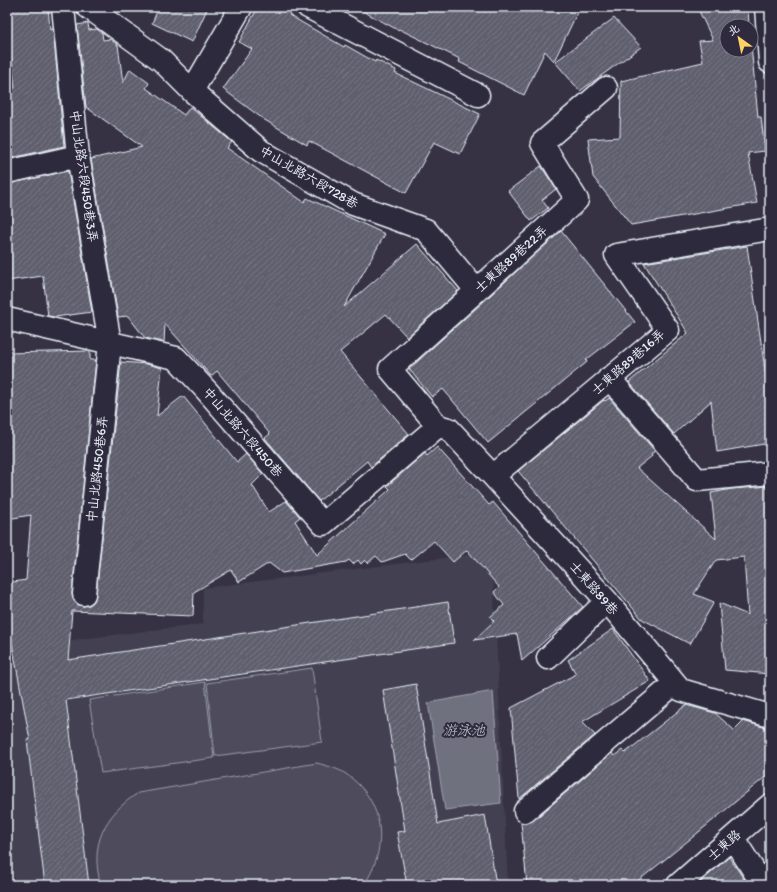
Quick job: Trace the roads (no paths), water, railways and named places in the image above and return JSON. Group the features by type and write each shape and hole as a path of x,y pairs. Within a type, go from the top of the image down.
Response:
{"street":[{"name":"中山北路六段450巷3弄","path":"63,7 78,156 110,344"},
{"name":"中山北路六段728巷","path":"88,7 161,60 192,92 261,151 353,204 426,230 476,290"},
{"path":"192,92 241,7"},
{"path":"308,7 478,95"},
{"path":"768,20 770,62"},
{"name":"士東路89巷22弄","path":"438,426 390,369 577,200 542,143 606,88"},
{"path":"7,172 78,156"},
{"name":"士東路89巷16弄","path":"493,476 668,330 616,255 770,229"},
{"name":"中山北路六段450巷","path":"7,319 176,358 207,390 323,524 438,426"},
{"name":"中山北路450巷6弄","path":"84,594 110,344"},
{"path":"610,378 697,480 770,472"},
{"name":"士東路89巷","path":"438,426 449,429 493,476 607,601 674,684 681,690 770,716"},
{"path":"548,658 607,601"},
{"path":"525,811 674,684"},
{"name":"士東路","path":"678,885 770,805"},
{"path":"733,838 763,885"}],"water":[{"name":"游泳池","path":"493,691 501,803 445,810 428,703"}]}
